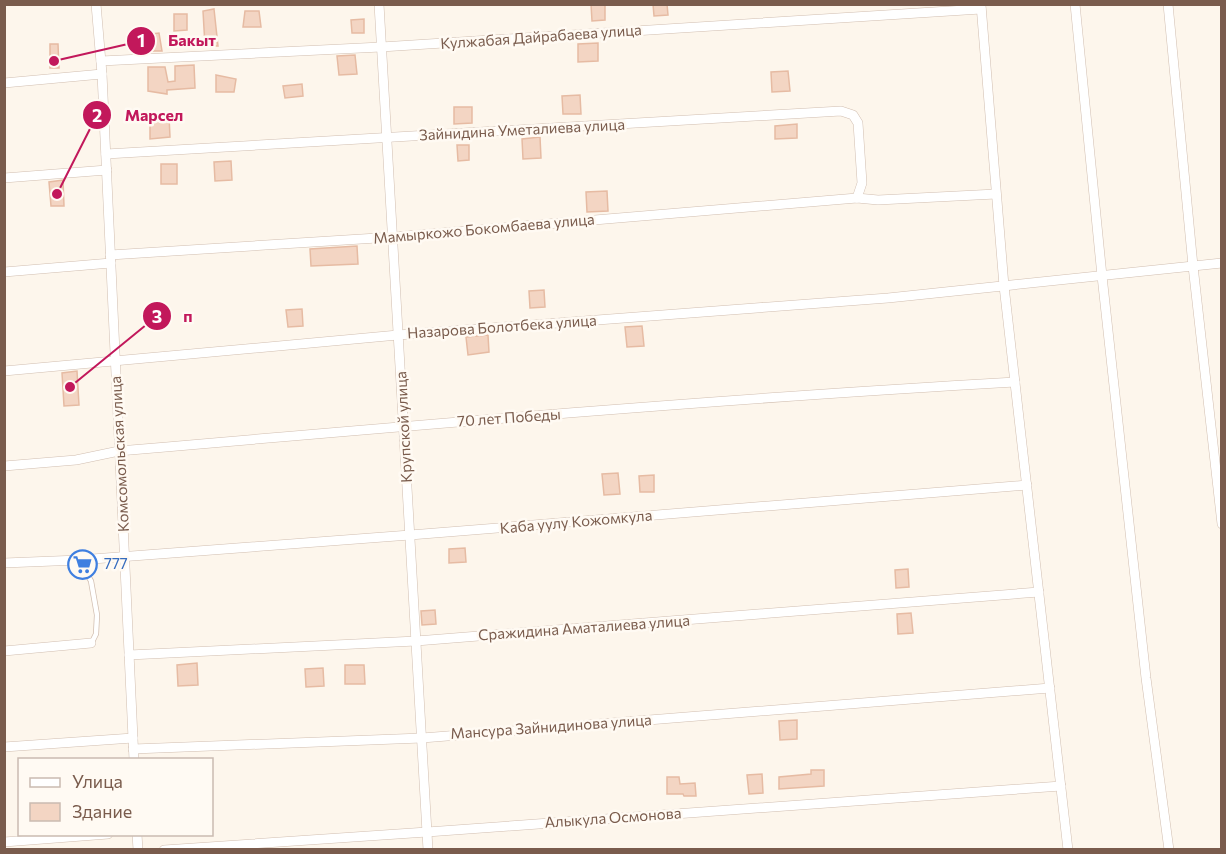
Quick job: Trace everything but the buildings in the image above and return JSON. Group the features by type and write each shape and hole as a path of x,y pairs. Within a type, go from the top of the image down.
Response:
{"street":[{"name":"Комсомольская улица","path":"96,4 102,74 134,754"},
{"name":"Крупской улица","path":"379,4 428,849"},
{"path":"1075,4 1146,678 1169,849"},
{"path":"1168,4 1221,524"},
{"name":"Кулжабая Дайрабаева улица","path":"101,61 381,47 981,7"},
{"path":"981,7 1004,286 1068,849"},
{"path":"4,83 102,74"},
{"name":"Зайнидина Уметалиева улица","path":"106,154 841,111 853,115 858,123 862,183 857,198"},
{"path":"4,178 106,170"},
{"name":"Мамыркожо Бокомбаева улица","path":"4,272 111,259 857,198 878,200 996,194"},
{"name":"Назарова Болотбека улица","path":"4,371 398,335 888,298 1221,263"},
{"name":"70 лет Победы","path":"4,466 76,460 119,451 404,426 888,389 1015,382"},
{"name":"Каба уулу Кожомкула","path":"4,563 79,560 410,535 1027,485"},
{"name":"Сражидина Аматалиева улица","path":"129,655 416,641 1039,592"},
{"path":"4,651 92,643"},
{"name":"Мансура Зайнидинова улица","path":"134,754 422,738 1050,688"},
{"path":"4,747 133,738"},
{"name":"Алыкула Осмонова","path":"164,849 1061,786"},
{"path":"4,842 82,836"}],"lane":[{"path":"79,560 91,581 97,615 96,634 92,643"}],"place":[{"name":"Бакыт","path":"54,61"},
{"name":"Марсел","path":"57,194"},
{"name":"п","path":"70,387"},
{"name":"777","path":"83,564"}]}
